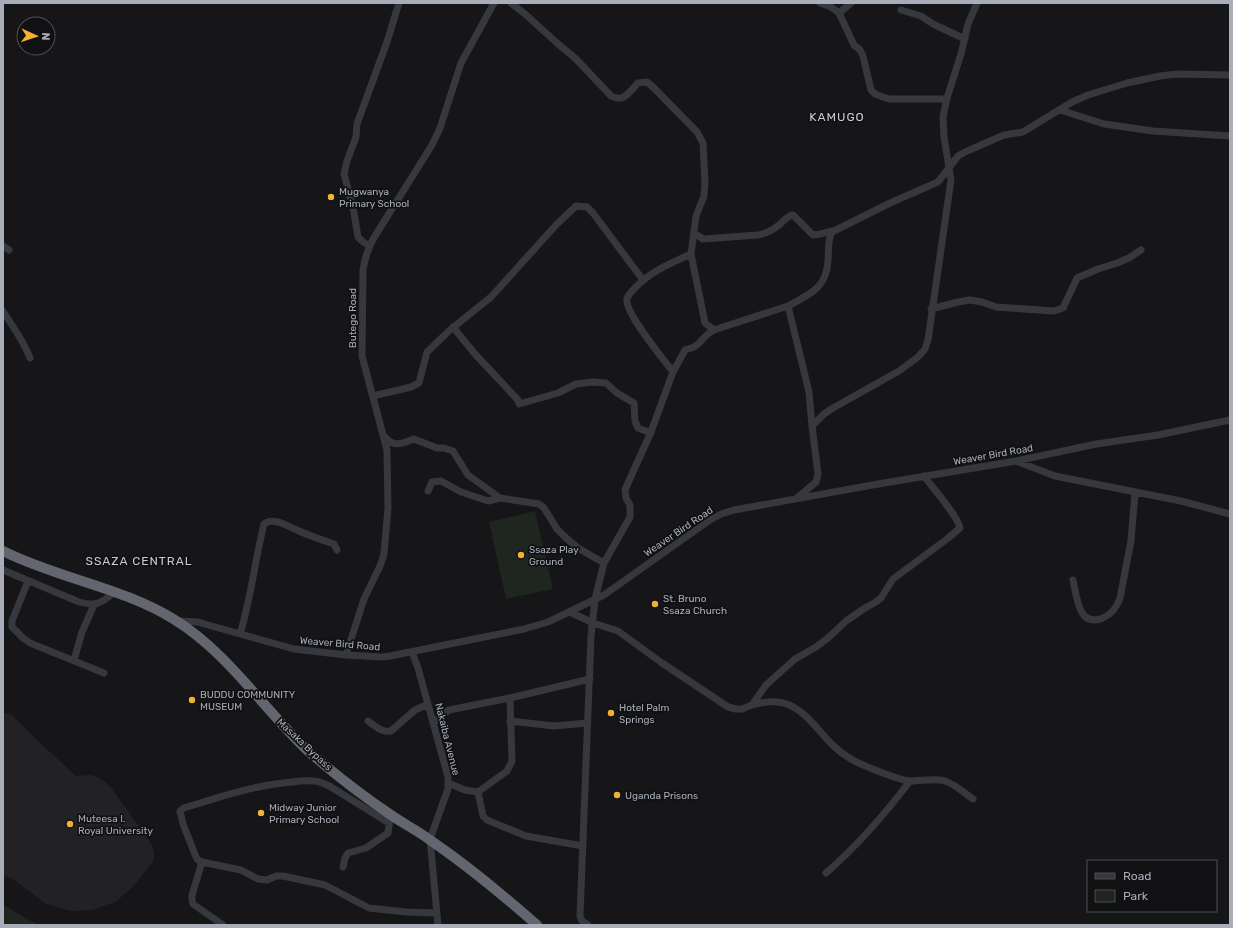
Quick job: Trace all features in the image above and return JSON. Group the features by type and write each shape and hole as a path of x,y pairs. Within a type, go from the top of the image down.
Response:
{"highway":[{"name":"Masaka Bypass","path":"3,551 24,561 142,602 176,620 203,639 308,750 390,819 430,840 486,881 537,925"}],"street":[{"path":"369,246 360,239 356,231 353,207 344,174 356,138 357,124 387,42 399,3"},
{"name":"Butego Road","path":"346,655 364,599 380,566 385,549 388,508 387,450 362,356 363,270 365,258 369,246 432,145 440,128 461,63 494,3"},
{"path":"511,3 526,14 556,43 576,59 611,96 616,99 622,98 626,96 638,83 647,82 697,132 703,142 705,182 704,196 696,216 692,254 705,323 704,335"},
{"path":"820,3 839,13 854,44 860,50 871,90 875,94 889,99 947,99"},
{"path":"839,13 851,3"},
{"path":"812,426 824,414 833,408 899,371 918,357 925,348 928,340 931,309 951,180 944,137 943,117 968,24 977,3"},
{"path":"901,10 921,16 933,24 965,39"},
{"path":"692,245 703,239 763,234 778,226 789,216 793,215 813,235 832,232 890,203 938,182 949,166 958,156 965,152 1004,135 1023,132 1072,102 1088,95 1144,79 1177,74 1230,75"},
{"path":"1060,110 1104,124 1153,132 1230,136"},
{"path":"373,396 406,388 419,383 427,352 453,327 491,297 556,225 572,208 576,206 587,207 593,213 643,280"},
{"path":"588,925 582,921 580,916 591,636 595,599 604,563 630,517 630,505 626,498 625,490 651,433 673,372 682,353 697,345 704,335 714,330 788,306 814,291 824,280 827,270 828,240 832,232"},
{"path":"694,233 703,239"},
{"path":"931,309 970,300 996,307 1054,311 1060,310 1063,308 1077,278 1129,258 1141,250"},
{"path":"673,372 650,343 631,314 627,299 629,294 648,275 692,254"},
{"path":"788,306 809,392 818,474 816,482 796,500"},
{"path":"3,310 24,343 30,358"},
{"path":"705,323 714,330"},
{"path":"453,327 475,354 518,400 519,404 558,392 576,384 593,382 606,383 634,403 635,421 638,428 651,433"},
{"name":"Weaver Bird Road","path":"176,620 198,622 294,650 346,655 390,656 412,652 524,629 548,622 604,595 699,527 721,514 734,510 796,500 863,486 1016,461 1088,445 1158,435 1230,420"},
{"path":"384,436 389,442 400,445 414,439 437,448 453,451 468,475 500,498"},
{"path":"1016,461 1055,476 1181,501 1230,514"},
{"path":"752,705 766,685 795,660 822,642 846,621 881,598 893,579 960,528 960,524 949,508 924,476"},
{"path":"428,490 432,482 441,481 461,492 488,501 500,498 532,502 542,505 557,529 565,537 578,548 604,563"},
{"path":"1073,580 1081,611 1084,617 1090,621 1105,618 1117,606 1120,598 1131,541 1135,493"},
{"path":"240,634 248,606 264,524 267,522 272,522 288,525 299,532 334,544 337,550"},
{"path":"3,570 79,602 94,605 102,602 115,592"},
{"path":"28,581 12,621 12,627 30,643 104,672"},
{"path":"74,660 82,632 94,605"},
{"path":"570,612 593,623 618,631 662,664 728,707 742,709 765,701 774,701 794,706 803,713 830,744 852,759 910,781 943,780 973,799"},
{"name":"Nakaiba Avenue","path":"412,652 418,668 448,777 448,790 430,840 438,925"},
{"path":"433,722 449,710 510,698 590,678"},
{"path":"448,783 465,790 478,792 507,771 512,760 510,698"},
{"path":"368,721 383,731 391,731 415,710 428,704"},
{"path":"510,721 554,726 588,723"},
{"path":"826,873 852,849 886,813 910,781"},
{"path":"343,867 346,855 348,853 366,848 384,837 388,832 390,819 322,782 277,783 226,795 181,809 180,814 183,824 196,857 202,862 241,870 258,879 267,880 276,876 283,876 325,884 369,908 406,912 437,913"},
{"path":"478,792 483,816 487,820 526,836 583,846"},
{"path":"202,862 192,895 193,904 223,925"}],"shaded area":[{"name":"Muteesa I. Royal University","path":"10,713 76,776 91,775 101,779 110,786 152,845 154,860 133,887 115,902 92,910 71,911 46,904 13,879 3,875 3,714"}],"green space":[{"name":"Ssaza Play Ground","path":"535,511 553,589 506,599 489,522"},
{"path":"3,905 38,925 3,925"}],"place":[{"name":"Mugwanya Primary School","path":"331,197"},
{"name":"Ssaza Play Ground","path":"521,555"},
{"name":"St. Bruno Ssaza Church","path":"655,604"},
{"name":"BUDDU COMMUNITY MUSEUM","path":"192,700"},
{"name":"Hotel Palm Springs","path":"611,713"},
{"name":"Uganda Prisons","path":"617,795"},
{"name":"Midway Junior Primary School","path":"261,813"},
{"name":"Muteesa I. Royal University","path":"70,824"}],"district":[{"name":"KAMUGO","path":"837,117"},
{"name":"SSAZA CENTRAL","path":"139,561"}]}
